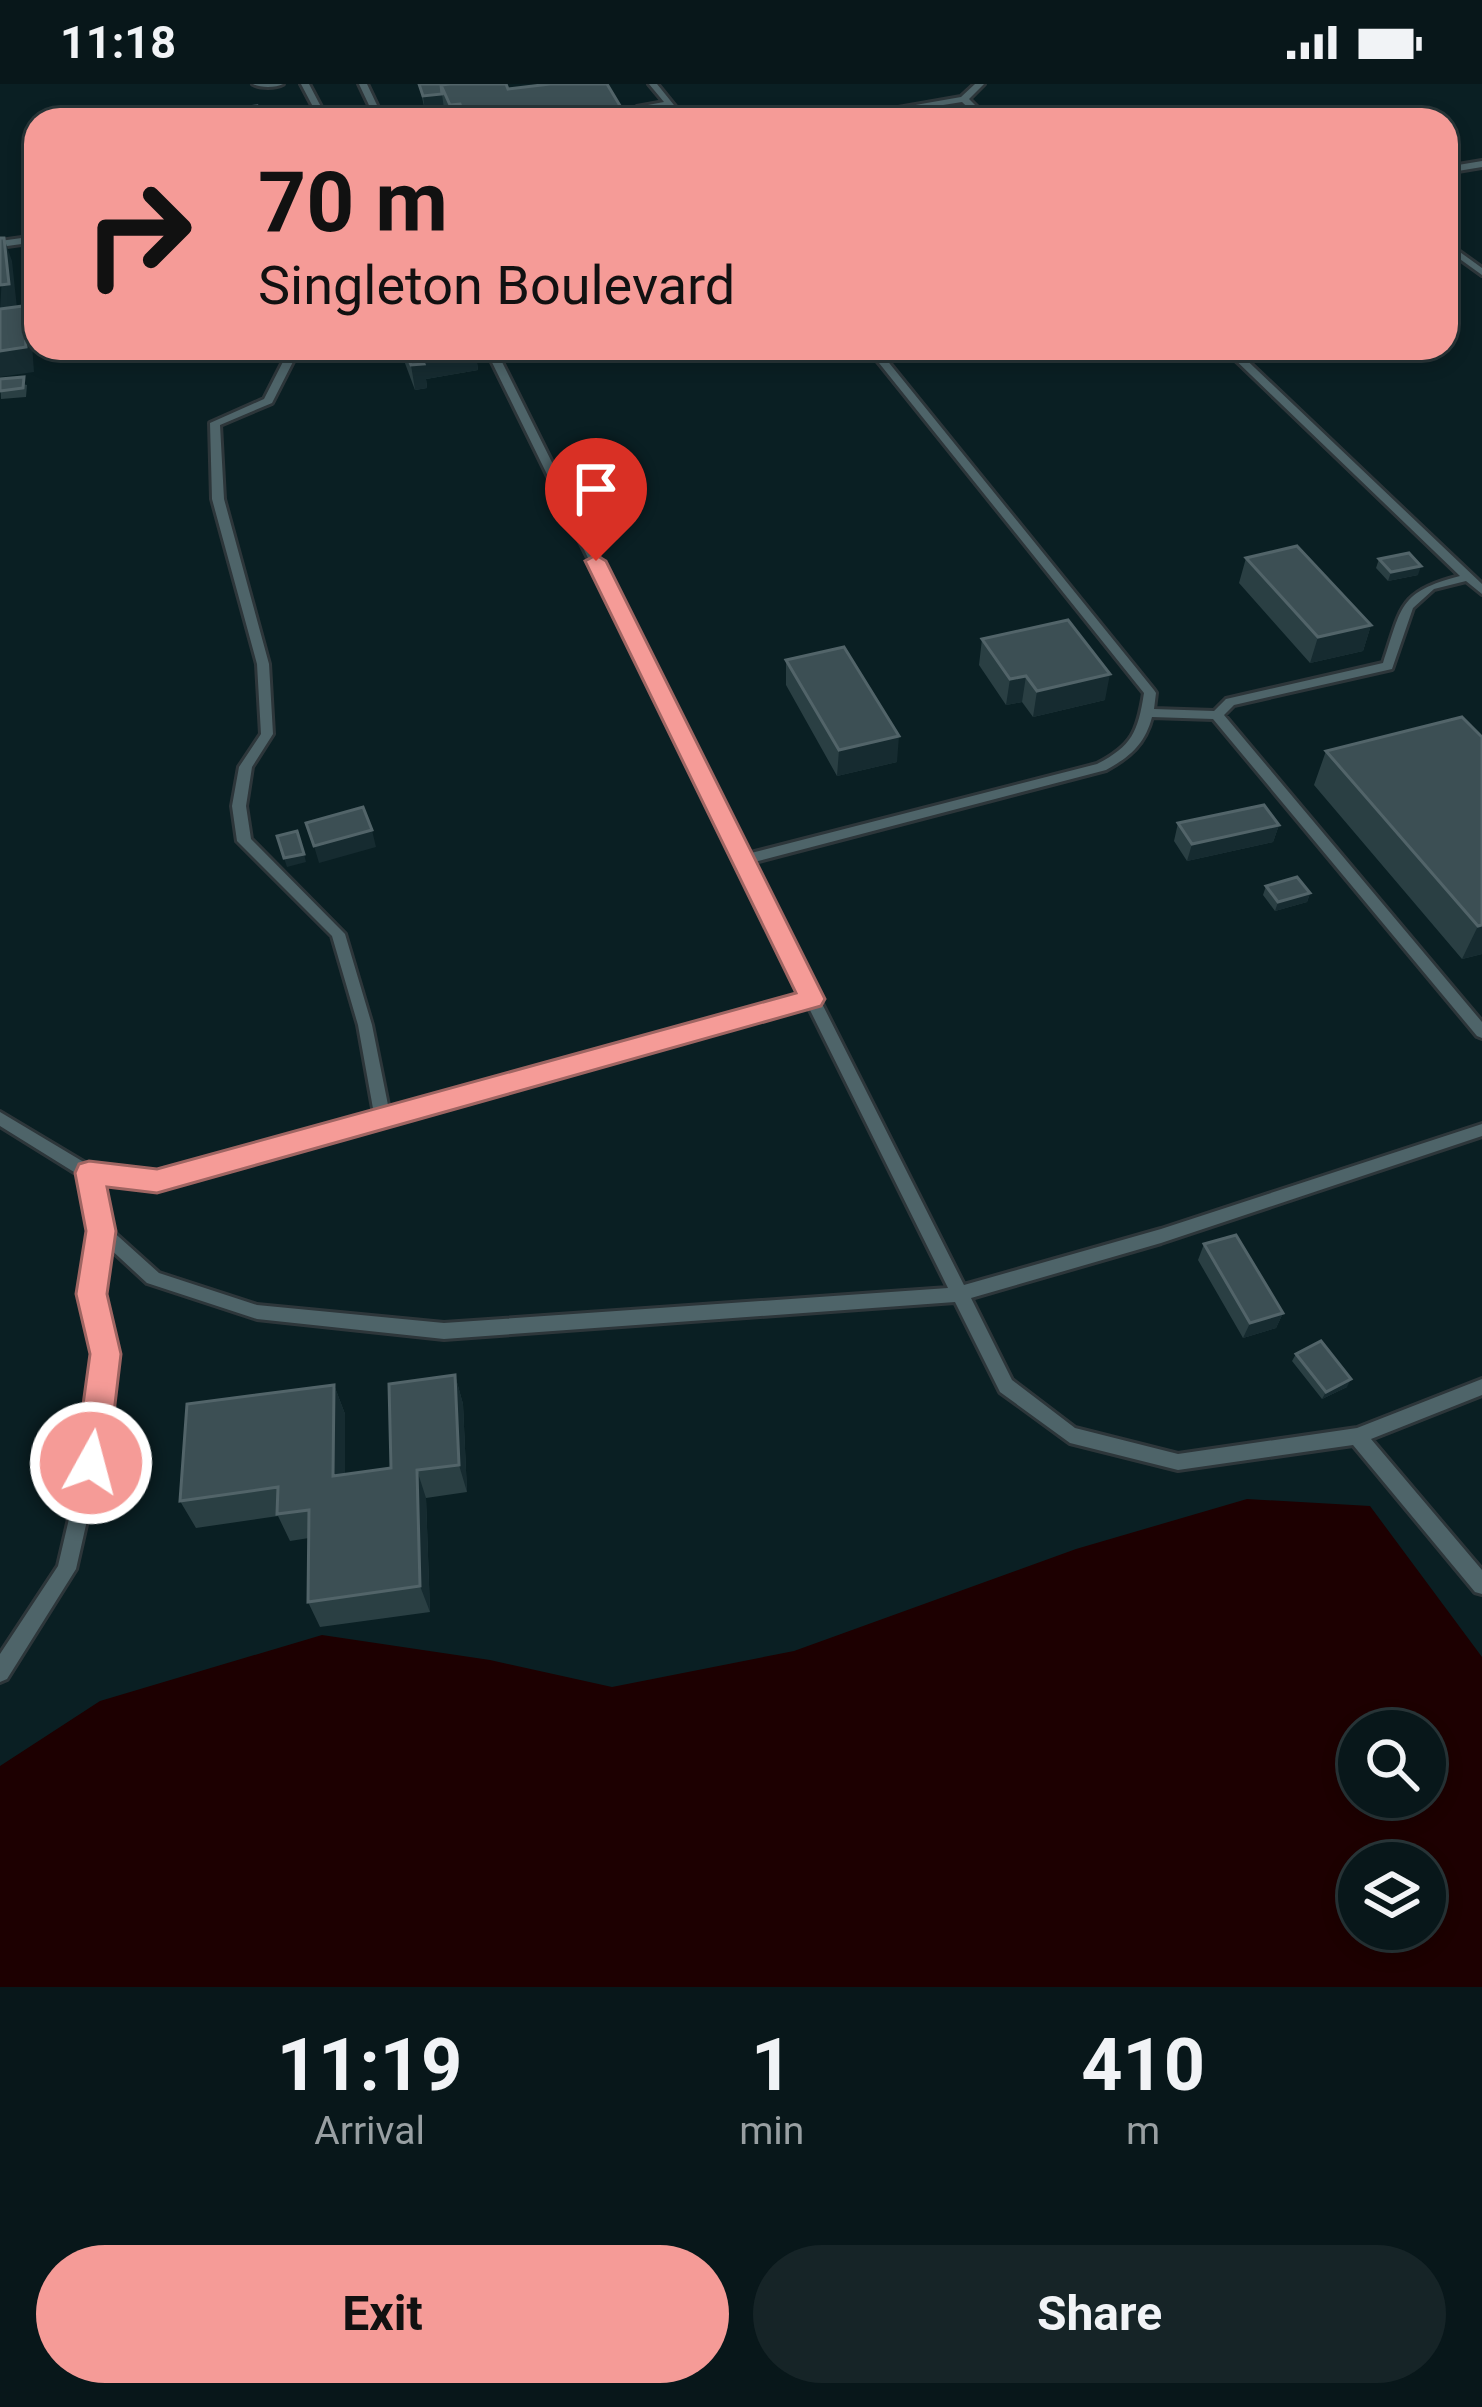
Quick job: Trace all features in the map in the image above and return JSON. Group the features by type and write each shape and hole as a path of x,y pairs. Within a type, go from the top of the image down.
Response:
{"lane":[{"path":"256,84 279,84"},
{"path":"653,84 672,108"},
{"path":"908,108 964,99 980,84"},
{"path":"964,99 973,108"},
{"path":"646,108 669,104"},
{"path":"289,360 268,401 215,423 218,499 263,664 267,734 246,767 239,806 244,841 338,934 364,1025 383,1118"},
{"path":"496,360 1006,1386 1070,1436 1178,1462 1358,1436 1482,1387"},
{"path":"743,860 1101,766 1129,754 1146,725 1150,693 882,360"},
{"path":"1241,360 1482,590"},
{"path":"1148,713 1217,715 1230,702 1388,666 1408,607 1430,587 1469,577"},
{"path":"1217,715 1482,1032"},
{"path":"0,1118 89,1173 157,1181 812,999"},
{"path":"101,1231 153,1278 256,1312 444,1331 960,1294 1161,1236 1482,1130"},
{"path":"0,1672 67,1569 91,1463 105,1354 92,1294 101,1231 89,1173"},
{"path":"1358,1436 1482,1585"}],"shaded area":[{"path":"1247,1499 1370,1506 1482,1657 1482,1987 0,1987 0,1766 100,1701 322,1635 490,1660 612,1687 794,1651 1076,1549"}],"building":[{"path":"419,84 450,84 441,85 442,94 423,96"},
{"path":"506,84 508,89 607,84 621,108 461,108 450,105 441,85"},
{"path":"0,238 4,238 9,284 0,285"},
{"path":"23,306 24,347 0,351 0,309"},
{"path":"24,377 23,388 0,391 0,379"},
{"path":"1297,546 1371,625 1318,637 1246,558"},
{"path":"1409,553 1421,566 1391,572 1379,559"},
{"path":"1068,620 1110,674 1037,691 1026,676 1010,679 982,639"},
{"path":"844,647 899,736 839,750 786,660"},
{"path":"1462,717 1482,737 1482,925 1478,926 1326,751"},
{"path":"1264,805 1279,825 1192,844 1178,823"},
{"path":"363,807 372,830 314,846 306,823"},
{"path":"297,831 304,854 284,858 277,836"},
{"path":"1297,877 1310,893 1278,902 1266,886"},
{"path":"1236,1235 1283,1313 1250,1323 1204,1244"},
{"path":"1321,1341 1351,1379 1326,1392 1296,1354"},
{"path":"455,1375 459,1465 417,1470 420,1586 308,1602 309,1510 277,1514 278,1487 180,1501 187,1404 334,1385 333,1476 391,1468 389,1384"}],"route":[{"path":"91,1463 105,1354 92,1294 101,1231 89,1173 157,1181 812,999 596,561"}]}
